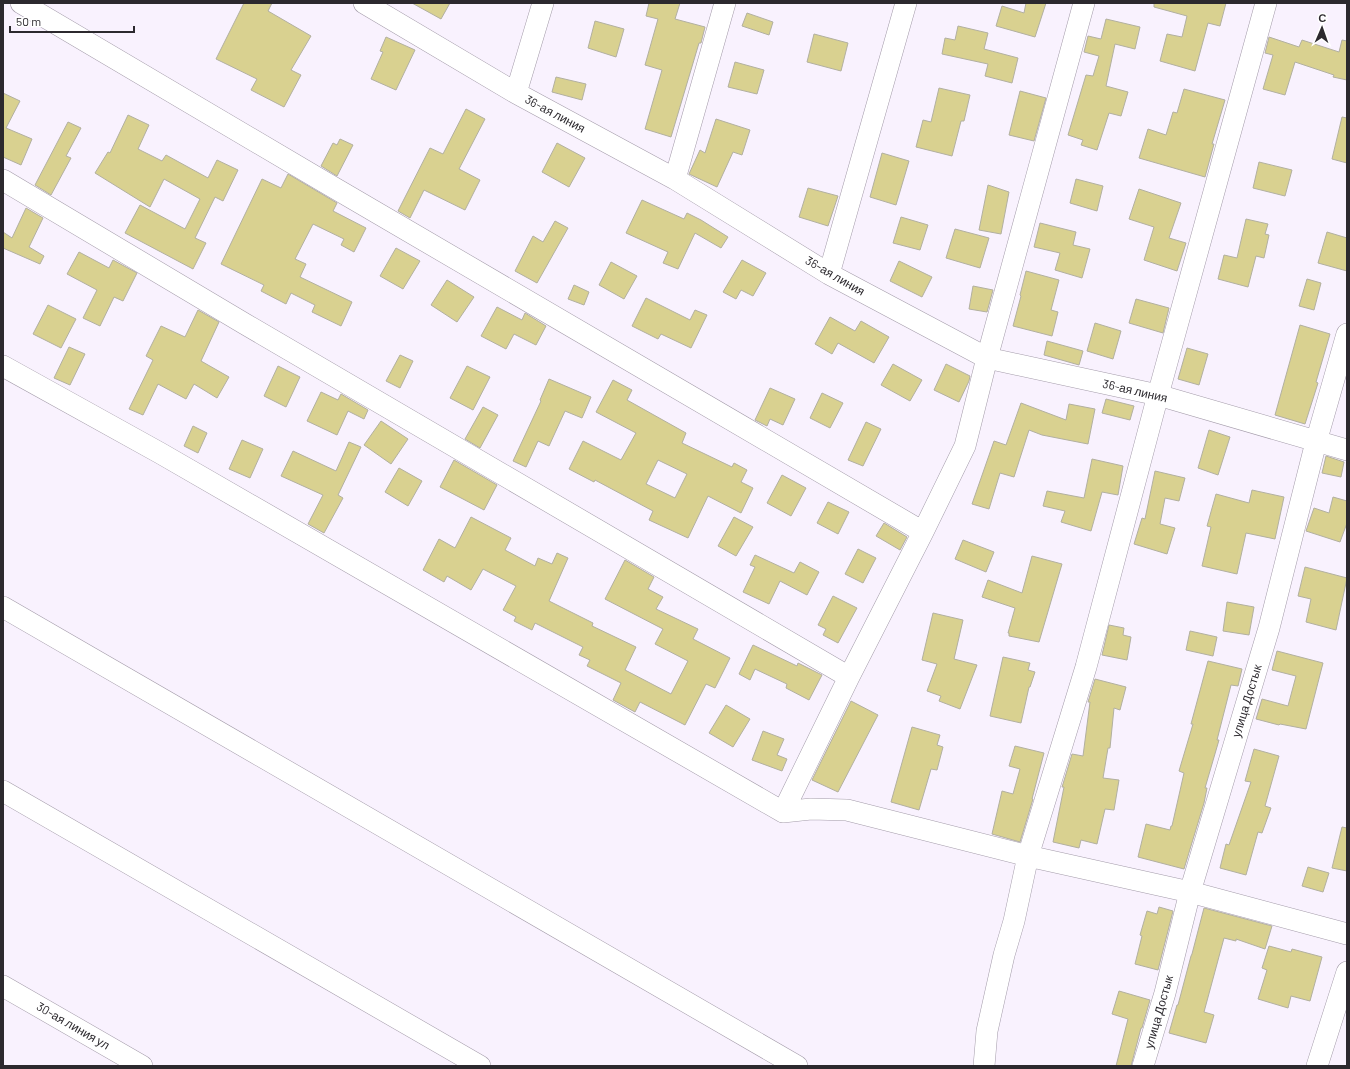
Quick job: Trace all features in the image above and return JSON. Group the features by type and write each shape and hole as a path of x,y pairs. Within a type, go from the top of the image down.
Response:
{"street":[{"path":"21,3 923,532"},
{"name":"36-ая линия","path":"364,3 516,93 675,179 829,274 987,358 1158,395 1347,450"},
{"path":"516,93 543,3"},
{"path":"675,179 725,3"},
{"path":"829,274 906,3"},
{"path":"784,812 849,677 965,446 987,358 1084,3"},
{"path":"984,1066 988,1023 1004,955 1014,921 1028,856 1086,667 1158,395 1266,3"},
{"path":"3,180 265,336 849,677"},
{"name":"улица Достык","path":"1143,1066 1165,993 1190,892 1269,628 1316,442 1347,334"},
{"path":"3,366 160,453 784,812 811,809 847,810 1028,856 1190,892 1347,934"},
{"path":"3,607 797,1066"},
{"path":"3,791 480,1066"},
{"path":"1317,1066 1347,972"},
{"name":"30-ая линия ул","path":"3,986 142,1066"}],"building":[{"path":"244,3 272,3 268,11 311,36 291,70 301,75 284,107 251,90 257,79 216,59"},
{"path":"412,3 450,3 441,19"},
{"path":"649,3 680,3 675,19 705,27 671,137 645,129 662,70 645,65 658,19 646,16"},
{"path":"1026,3 1046,3 1035,37 996,26 1002,6 1024,13"},
{"path":"1154,3 1226,3 1220,26 1208,23 1195,71 1160,61 1167,34 1182,37 1187,16 1154,7"},
{"path":"747,13 773,22 769,35 742,26"},
{"path":"1106,19 1140,27 1135,49 1115,44 1106,86 1128,92 1121,116 1109,113 1097,150 1081,145 1083,140 1068,135 1086,75 1093,76 1099,56 1084,52 1088,36 1101,39"},
{"path":"595,21 624,29 616,57 588,48"},
{"path":"958,26 988,33 984,49 1018,58 1012,83 985,76 988,64 942,54 945,38 955,40"},
{"path":"814,34 848,43 841,71 807,62"},
{"path":"386,37 415,50 396,90 371,79 383,52 380,51"},
{"path":"1269,37 1299,47 1302,40 1339,52 1342,40 1347,41 1347,80 1333,77 1334,75 1295,62 1285,95 1263,89 1273,55 1265,53"},
{"path":"735,62 764,70 757,94 728,87"},
{"path":"556,77 586,84 582,100 552,92"},
{"path":"939,88 970,95 964,121 961,121 952,156 916,147 923,120 931,122"},
{"path":"1184,89 1225,100 1212,144 1214,144 1205,177 1139,158 1148,129 1166,135 1173,112 1177,113"},
{"path":"1020,91 1046,98 1034,141 1009,135"},
{"path":"3,93 20,101 6,128 32,139 21,165 3,157"},
{"path":"466,109 485,119 459,169 480,180 465,210 424,190 410,218 398,211 430,148 443,154"},
{"path":"128,115 149,125 138,149 162,161 166,155 208,178 217,160 238,170 223,201 215,197 195,238 206,243 193,269 125,233 140,205 185,229 200,199 164,179 150,207 95,173 108,152 110,153"},
{"path":"1342,117 1347,118 1347,163 1332,159"},
{"path":"716,119 750,130 742,155 733,152 717,187 689,174 700,150 705,153"},
{"path":"68,122 81,128 66,156 71,158 51,195 35,185"},
{"path":"340,139 353,145 337,176 321,166 333,143 337,145"},
{"path":"557,143 585,158 569,187 542,172"},
{"path":"882,153 909,161 896,205 870,197"},
{"path":"1259,162 1292,170 1285,196 1253,188"},
{"path":"288,174 337,203 333,211 366,228 354,252 341,245 344,239 313,224 295,259 306,264 300,277 352,302 341,326 312,312 315,305 291,293 286,304 261,291 264,285 221,264 262,179 281,188"},
{"path":"1076,179 1103,186 1097,211 1070,203"},
{"path":"988,185 1009,192 1001,234 979,230"},
{"path":"808,188 838,196 828,226 799,217"},
{"path":"1139,189 1181,203 1169,238 1186,243 1177,271 1144,260 1154,227 1129,219"},
{"path":"642,200 684,219 687,213 728,237 721,248 695,233 678,269 663,263 668,252 626,233"},
{"path":"26,208 43,218 29,247 44,256 40,264 3,248 3,232 12,238"},
{"path":"901,217 928,225 920,250 893,243"},
{"path":"1246,219 1268,224 1265,234 1269,235 1264,258 1256,256 1248,287 1218,279 1224,255 1237,258"},
{"path":"555,221 568,228 537,283 515,271 533,236 543,242"},
{"path":"1040,223 1076,232 1073,245 1090,249 1082,278 1055,270 1060,253 1034,247"},
{"path":"955,229 989,238 980,268 946,258"},
{"path":"1327,232 1347,238 1347,271 1318,263"},
{"path":"396,248 420,261 403,289 380,276"},
{"path":"79,252 109,268 113,260 137,273 123,301 114,297 100,326 83,318 97,290 67,274"},
{"path":"742,260 766,273 753,296 741,290 736,299 723,292"},
{"path":"899,261 932,277 922,297 890,281"},
{"path":"611,262 637,276 624,299 599,285"},
{"path":"1026,271 1059,280 1051,310 1058,312 1052,336 1013,326"},
{"path":"1307,279 1321,283 1314,310 1299,306"},
{"path":"447,280 474,297 457,322 431,305"},
{"path":"574,285 589,292 584,305 568,299"},
{"path":"973,286 993,290 987,312 969,309"},
{"path":"646,298 690,320 695,310 707,315 691,348 661,334 658,339 632,326"},
{"path":"1136,299 1169,308 1163,333 1129,323"},
{"path":"48,305 76,319 61,348 33,334"},
{"path":"497,307 522,320 525,313 546,326 536,345 514,334 506,349 481,336"},
{"path":"198,310 219,322 201,361 229,377 217,398 194,384 186,399 158,384 143,415 129,409 153,360 146,356 161,326 185,337"},
{"path":"830,317 855,331 861,321 889,337 874,363 838,343 832,354 815,344"},
{"path":"1095,323 1121,331 1113,359 1087,351"},
{"path":"1300,325 1330,334 1316,382 1318,383 1305,424 1275,415"},
{"path":"1047,341 1083,351 1079,365 1044,355"},
{"path":"69,347 85,354 70,385 54,378"},
{"path":"1187,348 1208,354 1199,385 1178,379"},
{"path":"400,355 413,361 400,388 386,381"},
{"path":"893,364 922,380 910,401 881,385"},
{"path":"946,364 970,376 959,402 934,390"},
{"path":"278,366 300,377 286,407 264,396"},
{"path":"467,366 490,377 473,410 450,398"},
{"path":"549,379 591,397 582,418 565,411 549,446 538,441 526,467 513,461 541,401 540,400"},
{"path":"613,380 632,390 627,400 686,433 682,443 732,467 734,463 747,470 741,482 753,488 741,513 708,496 688,538 649,520 653,511 595,480 594,482 569,469 583,441 621,460 636,433 596,412","holes":["658,460 687,474 675,498 646,484"]},
{"path":"770,388 795,399 783,425 770,419 767,426 755,420"},
{"path":"321,392 338,400 341,394 368,410 364,419 348,411 337,435 307,421"},
{"path":"822,393 843,403 830,428 810,418"},
{"path":"1106,399 1134,406 1130,420 1102,413"},
{"path":"1021,403 1066,420 1069,404 1095,409 1088,444 1042,435 1029,430 1014,477 1000,473 989,509 972,504 994,441 1006,445"},
{"path":"483,407 498,415 480,448 465,439"},
{"path":"381,421 408,439 391,464 364,445"},
{"path":"866,422 881,429 863,466 848,460"},
{"path":"193,426 207,433 198,453 184,446"},
{"path":"1209,430 1230,437 1218,475 1198,468"},
{"path":"242,440 263,449 250,478 229,469"},
{"path":"349,442 361,447 338,495 343,498 324,533 308,524 323,495 281,476 293,451 336,471"},
{"path":"1326,456 1344,462 1341,477 1322,473"},
{"path":"1092,459 1123,466 1118,495 1102,492 1091,531 1061,522 1065,511 1043,506 1047,491 1084,498"},
{"path":"454,460 497,485 484,510 440,487"},
{"path":"399,468 422,481 408,506 385,492"},
{"path":"1155,471 1185,478 1179,501 1165,498 1160,524 1175,528 1167,554 1134,544 1142,518 1145,519"},
{"path":"782,475 806,488 791,516 767,503"},
{"path":"1252,490 1284,497 1275,539 1246,533 1237,574 1202,566 1211,527 1207,526 1216,494 1249,503"},
{"path":"1333,497 1347,501 1347,523 1340,542 1306,531 1314,508 1329,513"},
{"path":"828,502 849,512 838,534 817,523"},
{"path":"471,517 511,538 505,550 535,566 538,558 552,564 557,553 568,558 549,601 593,623 592,626 636,647 625,670 671,694 688,661 655,644 663,629 605,599 625,560 654,577 648,589 663,597 656,609 698,629 693,639 730,658 715,688 706,684 685,725 640,702 635,712 613,700 621,683 587,666 590,660 579,655 583,647 535,623 532,630 514,621 516,617 503,610 516,586 483,569 471,590 447,576 444,582 423,570 439,539 455,548"},
{"path":"734,517 753,527 736,556 718,546"},
{"path":"884,523 907,537 900,550 876,536"},
{"path":"963,540 994,552 986,572 955,559"},
{"path":"858,549 876,558 863,583 845,574"},
{"path":"755,555 794,573 800,562 819,572 807,595 780,581 769,604 743,592 755,567 750,565"},
{"path":"1032,556 1062,564 1039,642 1009,636 1008,633 1015,608 982,597 988,580 1022,593"},
{"path":"1305,567 1347,578 1336,630 1306,622 1311,599 1298,596"},
{"path":"833,596 857,608 838,643 823,635 826,629 818,625"},
{"path":"1227,602 1254,607 1249,635 1223,631"},
{"path":"933,613 963,620 954,659 977,665 960,709 939,701 941,696 927,691 937,664 922,660"},
{"path":"1109,625 1124,628 1123,635 1131,637 1127,660 1102,655"},
{"path":"1190,631 1217,637 1213,656 1186,650"},
{"path":"753,645 797,666 798,663 822,675 809,700 786,688 787,684 755,669 750,680 739,674"},
{"path":"1277,651 1323,663 1306,729 1279,725 1256,719 1262,699 1288,706 1296,676 1272,670"},
{"path":"1003,657 1030,663 1028,670 1035,672 1029,687 1021,723 990,716"},
{"path":"1208,661 1242,669 1238,686 1231,685 1217,740 1219,740 1205,788 1207,788 1204,803 1184,869 1138,857 1146,824 1170,830 1172,826 1184,773 1179,771 1193,724 1191,724"},
{"path":"1095,679 1126,687 1120,710 1114,708 1110,748 1108,748 1103,778 1119,780 1114,810 1105,809 1097,844 1081,840 1079,848 1053,842 1064,787 1062,787 1072,754 1083,756 1090,702 1088,702"},
{"path":"851,701 878,715 838,792 812,780"},
{"path":"726,705 750,719 733,747 709,733"},
{"path":"912,727 940,735 937,745 943,747 937,770 931,769 919,810 891,802"},
{"path":"763,731 784,739 777,755 787,759 782,771 752,760"},
{"path":"1015,746 1044,753 1033,799 1020,842 992,834 1002,791 1013,794 1020,769 1009,766"},
{"path":"1254,749 1279,756 1265,806 1271,808 1262,833 1258,832 1246,875 1220,868 1226,844 1229,845 1251,782 1245,781"},
{"path":"1342,827 1347,828 1347,871 1332,868"},
{"path":"1308,867 1329,873 1323,892 1302,886"},
{"path":"1159,907 1173,911 1158,970 1135,964 1142,936 1140,935 1147,911 1157,914"},
{"path":"1204,908 1272,926 1265,949 1236,939 1236,941 1224,938 1204,1012 1214,1015 1206,1043 1169,1033"},
{"path":"1269,946 1291,952 1292,949 1322,957 1310,1001 1291,996 1288,1008 1258,999 1267,970 1262,968"},
{"path":"1119,991 1150,1000 1131,1066 1116,1066 1128,1019 1112,1014"}]}
